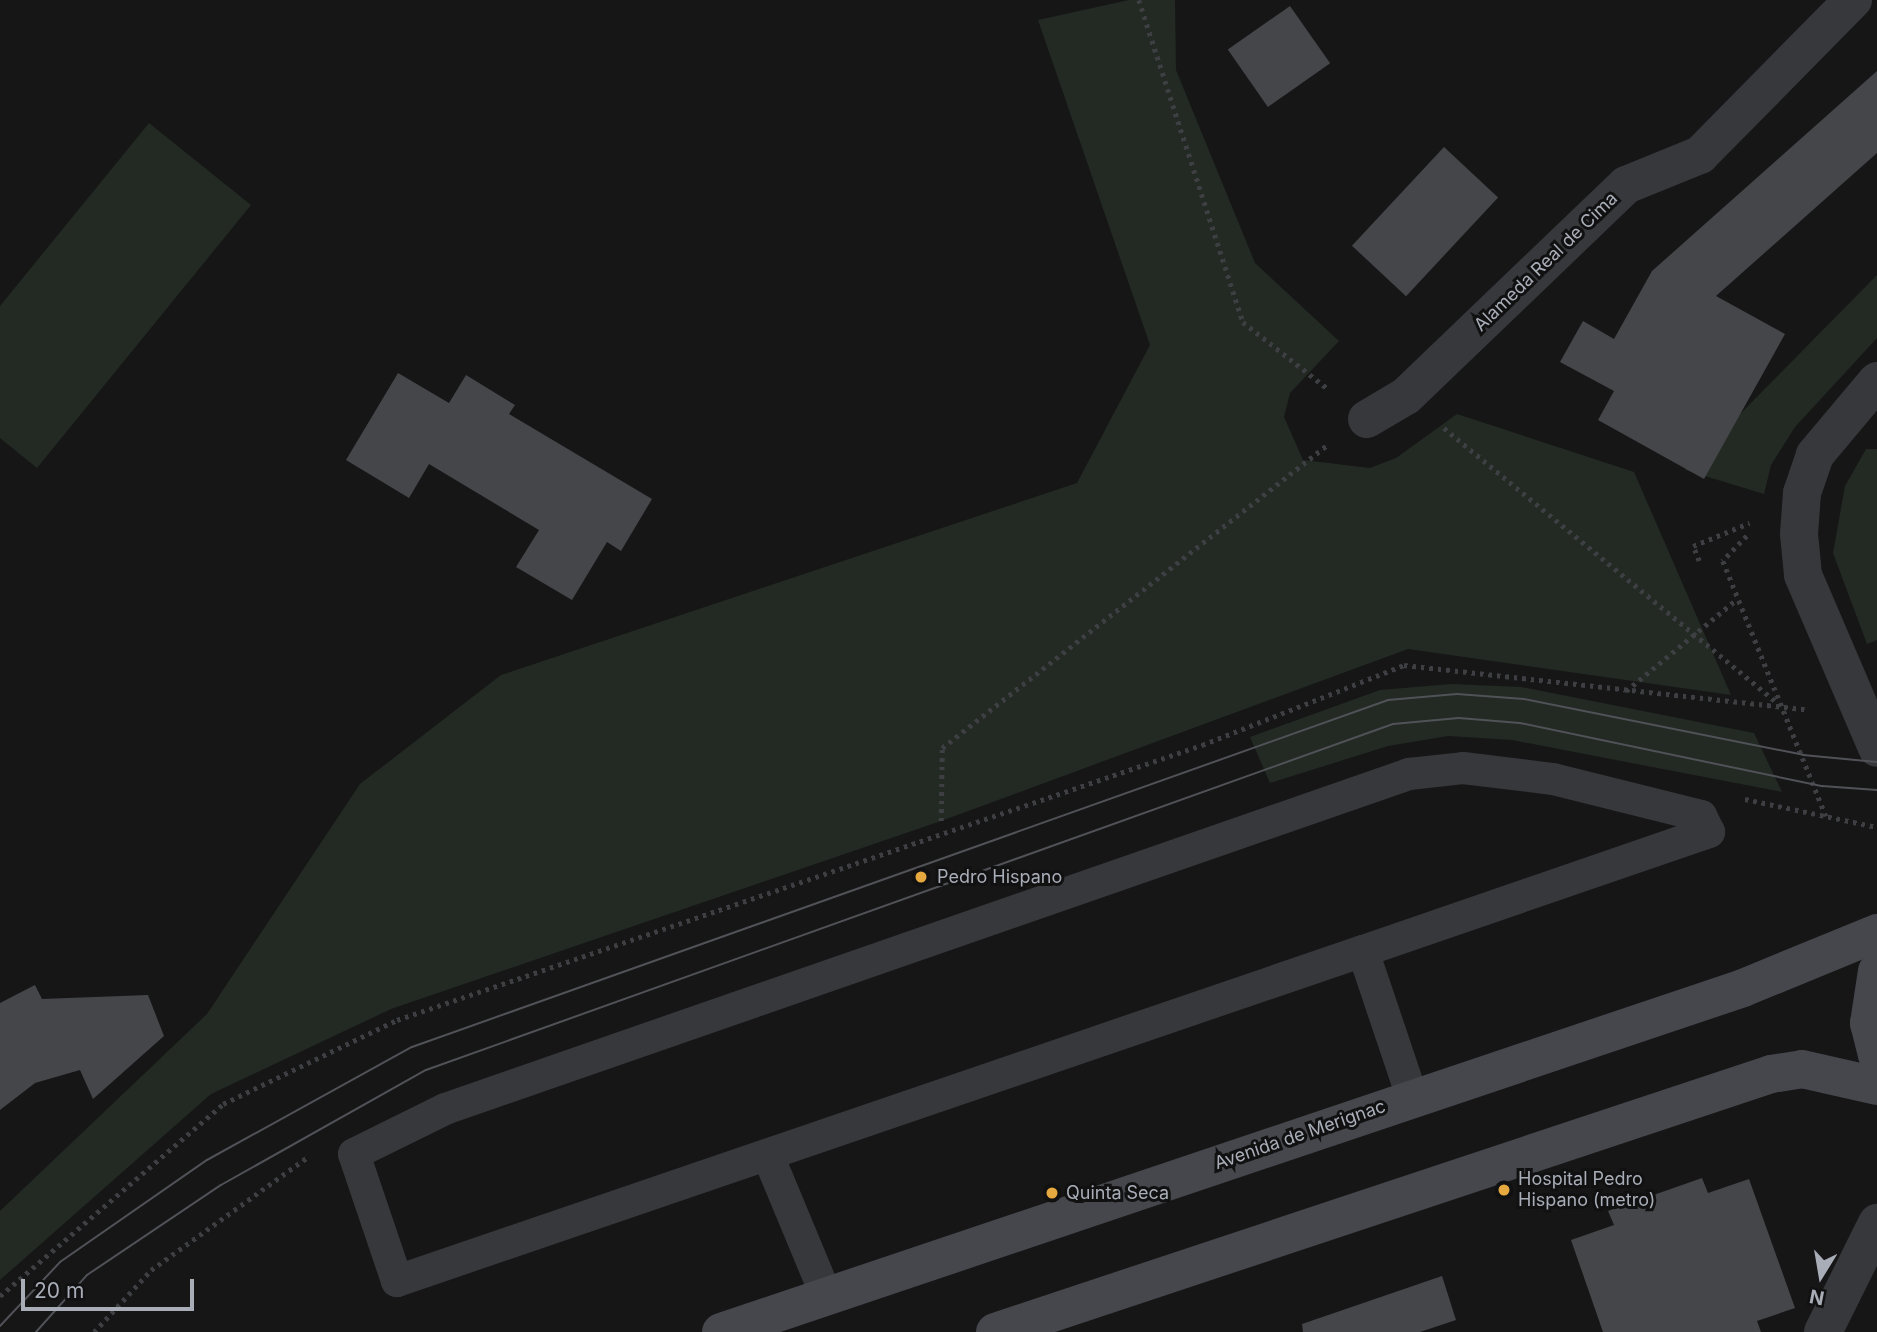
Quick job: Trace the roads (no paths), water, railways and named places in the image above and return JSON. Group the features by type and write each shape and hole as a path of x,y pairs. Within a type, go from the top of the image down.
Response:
{"main road":[{"name":"Avenida de Merignac","path":"721,1332 1412,1097 1743,989 1877,933"},
{"path":"1877,971 1869,1023 1877,1056"},
{"path":"995,1332 1771,1074 1802,1069 1877,1086"}],"street":[{"name":"Alameda Real de Cima","path":"1367,419 1406,396 1626,185 1700,155 1853,0"},
{"path":"1877,381 1815,455 1802,493 1799,534 1803,575 1877,748"},
{"path":"1823,1332 1877,1223"}],"lane":[{"path":"1463,768 1553,779 1701,816 1709,832 1363,951 769,1158 397,1281 354,1154 445,1109 1409,774 1463,768"},
{"path":"1363,951 1412,1097"},
{"path":"769,1158 826,1295"}],"tram line":[{"path":"0,1326 60,1262 207,1160 412,1047 1388,700 1457,694 1524,699 1803,755 1877,762"},
{"path":"36,1332 87,1275 221,1185 426,1070 1393,724 1459,718 1520,723 1822,786 1877,790"}],"place":[{"name":"Pedro Hispano","path":"921,877"},
{"name":"Hospital Pedro Hispano (metro)","path":"1504,1190"},
{"name":"Quinta Seca","path":"1052,1193"}]}
